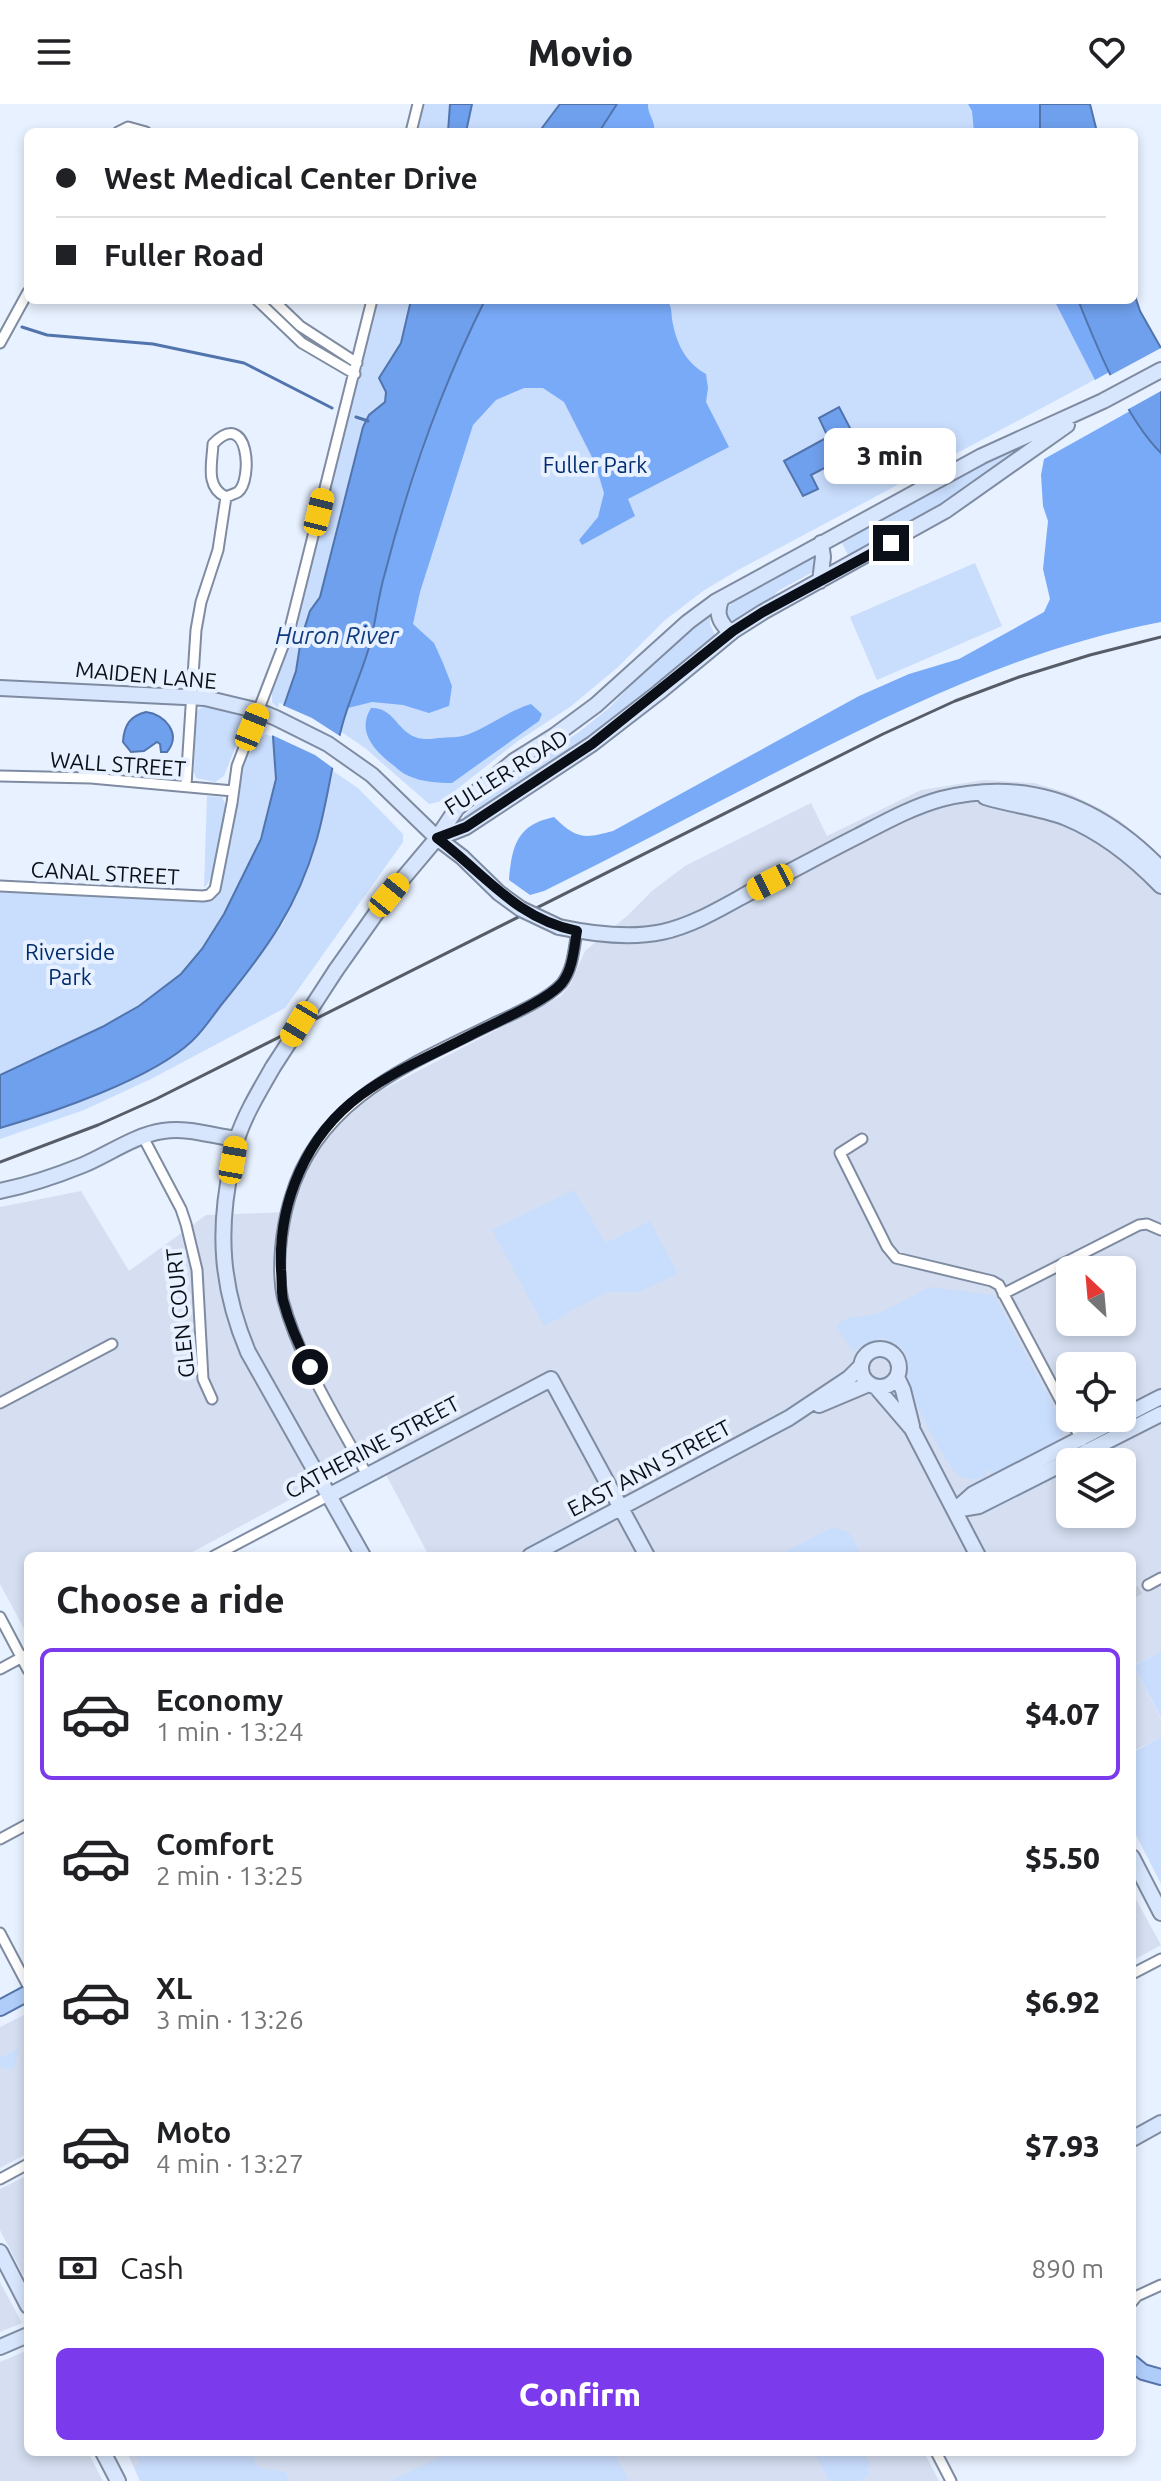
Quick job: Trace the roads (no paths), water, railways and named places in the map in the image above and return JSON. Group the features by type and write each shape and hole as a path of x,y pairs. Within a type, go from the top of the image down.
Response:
{"main road":[{"name":"FULLER ROAD","path":"437,838 457,808 514,761 596,705 688,622 722,598 982,456 1103,401 1161,370"},
{"name":"FULLER ROAD","path":"437,838 466,827 592,744 731,633 763,612 945,511 1103,401"},
{"path":"820,581 821,543"},
{"path":"722,598 718,615 731,633"},
{"name":"MAIDEN LANE","path":"0,688 205,698 276,718 328,744 356,763 499,893 521,909 559,927 577,931 640,935 677,928 898,815 940,799 977,794 1009,793 1071,804 1114,828 1161,869"},
{"path":"977,794 1063,817 1112,844 1161,886"},
{"path":"361,1552 248,1352 231,1308 224,1259 227,1185 237,1139 273,1067 389,895 437,838"},
{"path":"0,1191 33,1184 162,1131 184,1129 237,1139"},
{"path":"873,1385 887,1386 897,1377 898,1360 886,1349 864,1356 861,1373 912,1429 976,1552"},
{"name":"EAST ANN STREET","path":"538,1552 789,1418 849,1378 861,1366"},
{"path":"897,1377 912,1429"},
{"name":"CATHERINE STREET","path":"330,1495 551,1379 622,1507"},
{"name":"EAST ANN STREET","path":"789,1418 873,1385"},
{"path":"1136,1410 1161,1397"},
{"path":"1084,1445 1161,1414"},
{"path":"955,1510 979,1506 1102,1432"},
{"path":"622,1507 645,1552"},
{"path":"1136,1865 1161,1913"},
{"path":"0,2008 24,1995"},
{"path":"1136,2137 1161,2123"},
{"path":"0,2252 24,2298"},
{"path":"0,2347 24,2337"},
{"path":"1136,2370 1161,2377"},
{"path":"105,2456 118,2481"}],"street":[{"path":"412,128 418,104"},
{"path":"0,343 24,299"},
{"path":"261,304 302,343 355,374"},
{"path":"277,304 309,333 357,363"},
{"path":"233,791 237,766 290,628 371,304"},
{"path":"302,343 309,333"},
{"path":"229,434 238,436 245,445 245,471 244,484 238,492 226,497 217,493 212,485 213,444 219,437 229,434"},
{"path":"186,785 196,630 201,602 218,550 226,497"},
{"name":"WALL STREET","path":"0,776 91,778 233,791"},
{"name":"CANAL STREET","path":"0,886 209,895 217,883 233,791"},
{"path":"367,1475 297,1343 282,1297 280,1246 296,1176 332,1121 359,1096 555,989 568,974 577,931"},
{"name":"GLEN COURT","path":"143,1137 186,1224 197,1270 203,1379 212,1399"},
{"path":"862,1139 840,1153 887,1247 896,1258 999,1285 1084,1445"},
{"path":"1003,1294 1134,1226 1147,1224 1161,1230"},
{"path":"0,1403 112,1344"},
{"name":"CATHERINE STREET","path":"222,1552 330,1495"},
{"path":"1148,1585 1161,1578"},
{"path":"0,1617 24,1654"},
{"path":"0,1669 24,1657"},
{"path":"0,1839 24,1826"},
{"path":"0,1933 24,1978"},
{"path":"1136,1972 1161,1959"},
{"path":"0,2179 24,2166"},
{"path":"1136,2297 1161,2285"},
{"path":"938,2456 951,2481"}],"water":[{"path":"450,104 472,104 467,128 448,128"},
{"path":"560,104 617,104 602,128 542,128"},
{"path":"1040,104 1090,104 1096,128 1040,128"},
{"name":"Huron River","path":"410,304 483,304 441,400 416,468 394,538 370,644 341,730 316,842 290,907 255,962 206,1026 174,1055 101,1093 0,1128 0,1075 139,1006 181,974 202,949 224,914 261,839 276,779 273,737 296,671 301,639 310,611 320,597 363,427 369,415 385,402 386,392 379,378 401,343"},
{"path":"1080,304 1138,304 1161,348 1161,453 1124,402"},
{"path":"839,407 861,449 811,475 818,489 803,496 784,461 828,437 819,418"},
{"path":"146,712 159,717 169,726 173,738 167,752 161,752 157,742 144,751 131,752 123,742 129,722"}],"waterway":[{"path":"22,327 47,335 153,344 244,363 332,408"},
{"path":"356,417 368,421"}],"tunnel":[{"path":"1136,1592 1148,1585"}],"railway":[{"path":"0,1162 156,1099 883,734 955,701 1019,677 1161,637"}],"park label":[{"name":"Fuller Park","path":"595,465"},
{"name":"Riverside Park","path":"70,964"}]}
